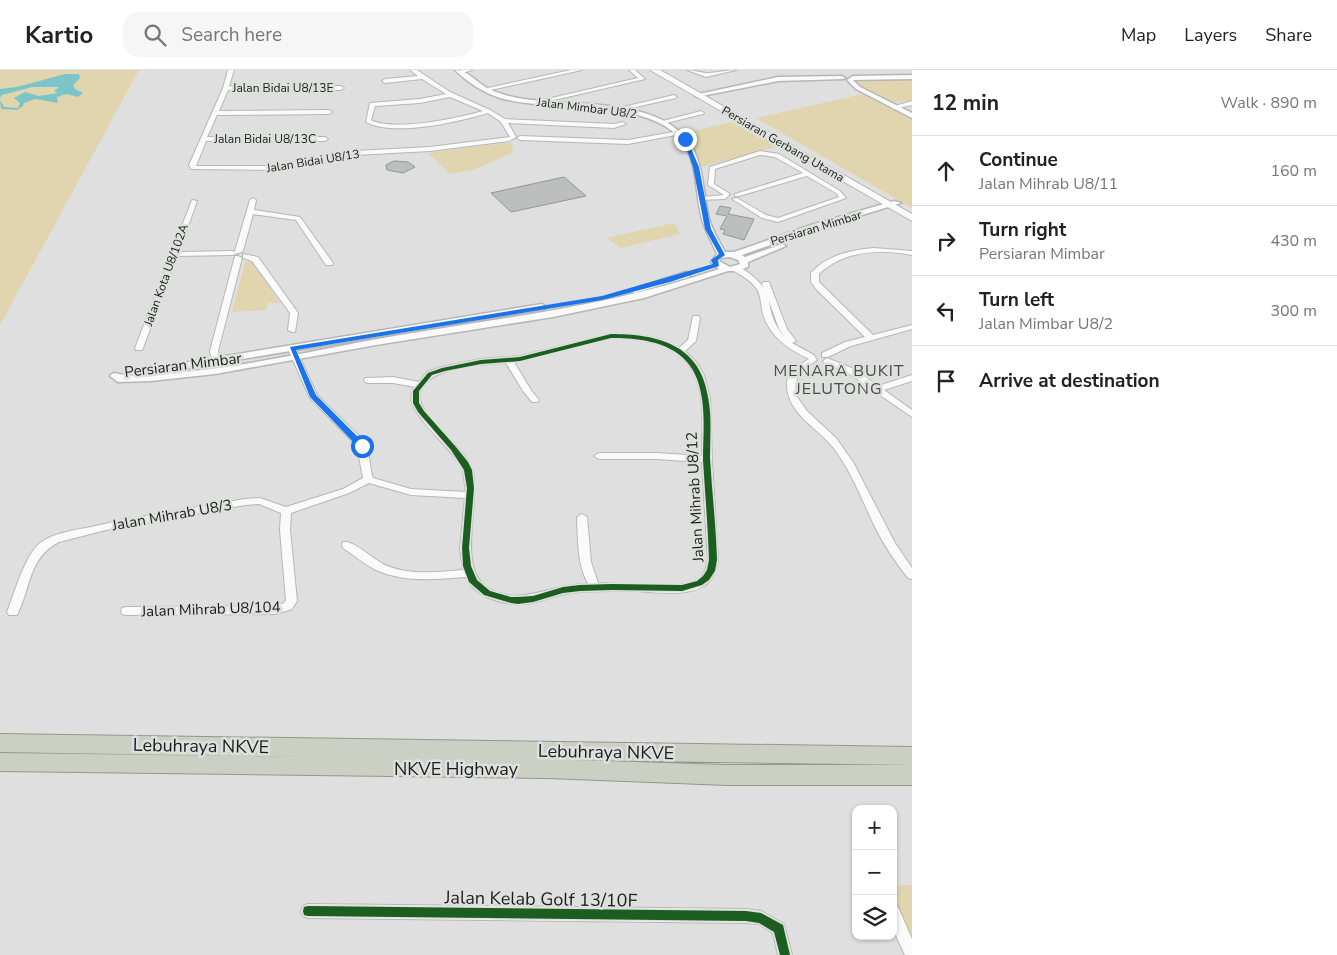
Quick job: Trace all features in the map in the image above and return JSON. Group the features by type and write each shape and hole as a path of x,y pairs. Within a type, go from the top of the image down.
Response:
{"highway":[{"name":"Lebuhraya NKVE","path":"0,744 912,756"},
{"name":"NKVE Highway","path":"0,762 548,769 727,775 912,775"}],"main road":[{"name":"Persiaran Gerbang Utama","path":"654,70 701,94"},
{"name":"Persiaran Gerbang Utama","path":"663,70 701,94 901,208 912,218"}],"street":[{"name":"Jalan Bidai U8/13","path":"231,70 226,88 205,139 192,164 193,168 276,168 355,153 436,149 511,138"},
{"path":"413,70 451,95 488,111 504,121 608,126 623,124"},
{"path":"459,71 469,70"},
{"path":"486,89 579,70"},
{"path":"537,102 642,79 632,70"},
{"path":"690,70 706,75 733,70"},
{"name":"Jalan Mimbar U8/2","path":"459,71 486,89 506,97 642,114 662,122 679,133 692,154 708,229 722,255"},
{"path":"701,94 778,79 846,76 912,77"},
{"path":"846,76 858,88 912,116"},
{"path":"384,81 424,77"},
{"name":"Jalan Bidai U8/13E","path":"226,88 341,88"},
{"path":"451,95 420,102 372,104 368,121 377,126 424,125 463,119 488,111"},
{"path":"613,110 674,97"},
{"path":"894,106 912,103"},
{"path":"216,112 329,112"},
{"path":"662,122 701,113"},
{"path":"504,121 511,138 516,141 520,138 628,142 679,133"},
{"name":"Jalan Bidai U8/13C","path":"205,139 324,140"},
{"path":"726,196 711,185 711,169 760,153 775,154 838,192 843,198 778,220 764,217 736,197"},
{"path":"702,199 726,196 736,197 808,174"},
{"path":"216,366 214,351 253,200"},
{"name":"Jalan Kota U8/102A","path":"139,348 194,201"},
{"name":"Persiaran Mimbar","path":"735,255 814,227 901,208"},
{"name":"Persiaran Mimbar","path":"741,266 818,233 901,208"},
{"path":"250,212 298,218 329,263"},
{"path":"870,338 819,287 815,282 815,272 824,264 858,252 887,249 912,253"},
{"path":"174,254 239,254 255,259 294,313 292,330"},
{"path":"741,266 726,269 716,265 714,260 722,255 735,255 741,266 761,288 769,317 776,333 792,347 820,362 848,344 912,328"},
{"name":"Persiaran Mimbar","path":"294,353 602,298 653,285 716,265"},
{"name":"Persiaran Mimbar","path":"216,366 120,373 115,377 155,378 294,353 604,304 661,291 726,269"},
{"path":"347,545 380,567 393,572 422,575 468,573 466,558 470,477 466,464 418,407 415,395 420,385 430,374 444,369 481,362 509,361 611,336 637,338 680,351 692,341 696,318"},
{"name":"Jalan Mihrab U8/12","path":"468,573 482,590 510,600 523,600 560,591 595,587 685,588 706,580 712,568 713,560 704,400 701,378 695,366 680,351"},
{"path":"294,353 312,396 362,446 368,479"},
{"path":"813,357 793,378 791,383 792,394 808,416 838,446 888,544 912,575"},
{"path":"826,358 852,371 912,414"},
{"path":"509,361 527,391 536,400"},
{"path":"878,389 912,378"},
{"path":"368,380 392,380 420,385"},
{"path":"599,456 656,456 706,459"},
{"path":"368,479 377,484 411,492 469,495"},
{"path":"286,511 346,491 368,479"},
{"name":"Jalan Mihrab U8/3","path":"13,612 36,556 44,545 56,539 90,530 245,502 260,501 286,511"},
{"name":"Jalan Mihrab U8/104","path":"126,611 276,610 288,606 292,601 285,530 286,511"},
{"path":"582,517 584,559 587,572 595,587"},
{"name":"Jalan Kelab Golf 13/10F","path":"308,911 746,916 761,918 779,929 785,955"},
{"path":"897,921 912,955"}],"shaded area":[{"path":"0,70 139,70 0,325"},
{"path":"912,79 912,100 897,102 882,99 868,93 856,82 858,80"},
{"path":"863,94 912,120 912,208 756,118"},
{"path":"736,121 780,146 701,167 693,145 684,133"},
{"path":"512,143 513,150 510,154 473,170 450,174 428,153"},
{"path":"674,223 680,234 621,248 606,238"},
{"path":"252,261 280,303 268,303 266,310 232,312 245,262"},
{"path":"912,885 912,955 897,922 897,886"}],"water":[{"path":"65,74 79,74 80,78 73,85 75,89 83,93 78,97 66,94 57,97 58,103 35,99 24,103 17,110 1,109 0,100 4,107 18,108 20,103 14,98 25,92 39,96 58,93 54,91 59,87 32,87 2,95 0,98 0,89 17,87"}],"building":[{"path":"394,161 408,162 415,167 403,173 387,170 386,165"},
{"path":"564,177 586,196 511,212 491,193"},
{"path":"720,206 731,208 728,214 754,219 744,240 723,234 725,230 720,229 727,216 716,214"}],"cycle path":[{"path":"611,336 644,338 668,345 687,357 700,375 706,412 713,560 711,571 699,583 682,588 580,588 563,590 533,599 518,601 487,593 473,582 467,566 466,548 471,488 468,470 454,449 421,412 416,403 416,391 430,374 444,369 481,362 520,359 611,336"},
{"path":"308,911 746,916 761,918 779,929 785,955"}],"district":[{"name":"MENARA BUKIT JELUTONG","path":"839,380"}],"route":[{"path":"362,446 312,396 300,363 292,349 481,316 602,298 667,281 716,265 714,260 722,255 708,229 696,167 685,139"}]}
